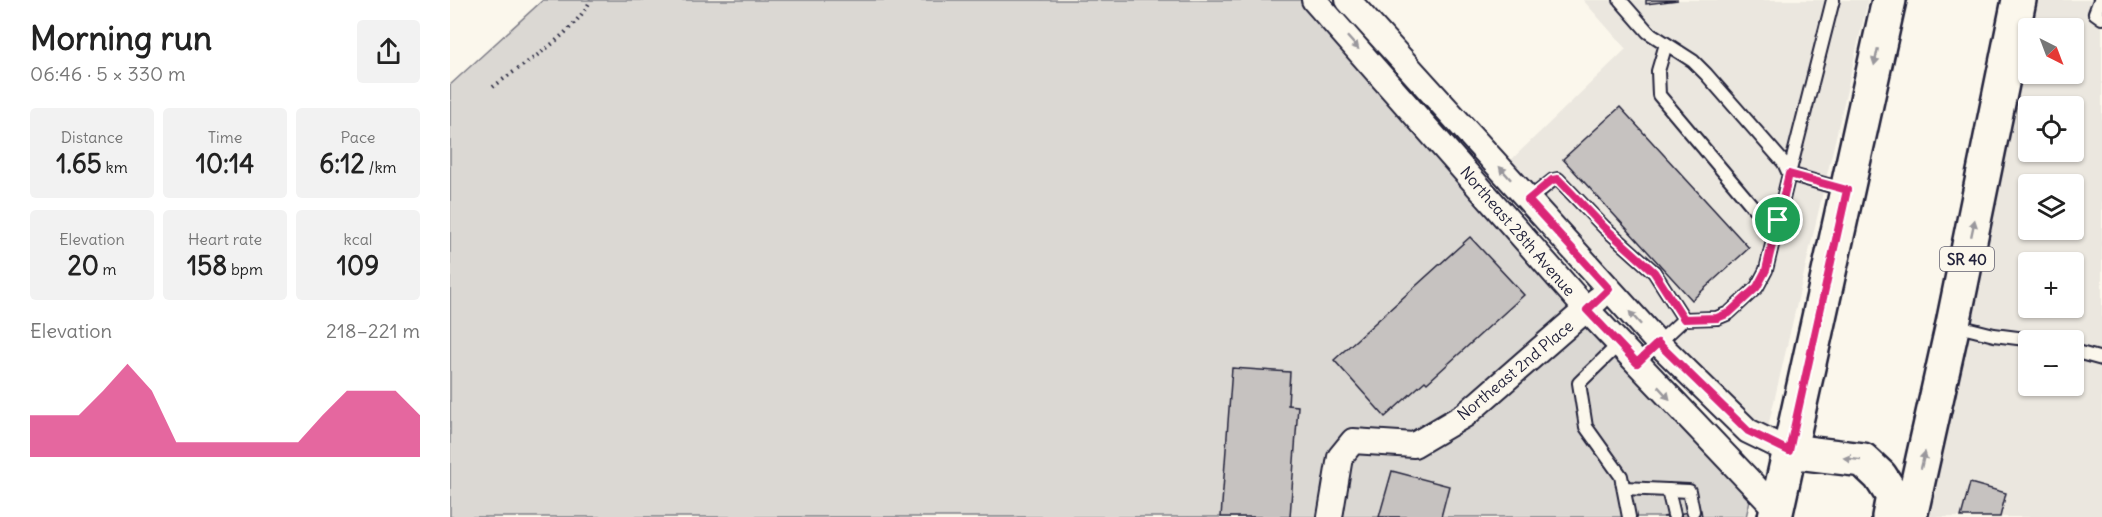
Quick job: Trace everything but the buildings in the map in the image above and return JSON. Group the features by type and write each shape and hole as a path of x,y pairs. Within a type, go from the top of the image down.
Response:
{"main road":[{"path":"1776,514 1889,0"},
{"name":"SR 40","path":"1910,517 1953,324 2019,0"},
{"path":"1789,451 1863,460 1880,476 1893,496 1889,517"}],"street":[{"name":"Northeast 28th Avenue","path":"1314,0 1587,310 1776,514"},
{"name":"Northeast 28th Avenue","path":"1348,0 1658,343 1748,431 1789,451"},
{"name":"Northeast 2nd Place","path":"1330,517 1340,457 1353,441 1414,445 1465,415 1609,289"}],"lane":[{"path":"1620,0 1647,32 1693,61 1706,74 1784,163 1789,174"},
{"path":"1637,363 1684,319 1717,318 1729,313 1757,287 1766,270 1833,0"},
{"path":"2100,0 2095,13 2102,18"},
{"path":"1666,44 1658,72 1659,94 1754,208 1778,220"},
{"path":"1789,174 1847,190"},
{"path":"1528,200 1552,180 1558,179 1604,227 1654,272 1684,319"},
{"path":"1953,324 1994,335 2018,338"},
{"path":"1619,344 1579,383 1586,427 1621,476 1629,517"},
{"path":"2084,354 2102,359"},
{"path":"1624,488 1689,491 1693,511"},
{"path":"1668,490 1674,515"}],"path":[{"path":"493,87 565,34 580,18 591,0"}],"shaded area":[{"path":"543,0 1302,0 1405,111 1750,500 1746,517 450,517 450,85"},
{"path":"1583,0 1868,0 1768,427 1754,421 1667,335 1510,161 1626,49"},
{"path":"2032,0 2102,0 2102,517 1923,517 2018,66 2018,84 2084,84 2084,18 2028,18"}],"route":[{"path":"1789,174 1847,190 1789,451 1748,431 1658,343 1637,363 1587,310 1609,289 1528,200 1552,180 1558,179 1604,227 1654,272 1684,319 1717,318 1729,313 1757,287 1766,270 1778,220 1789,174"}]}
